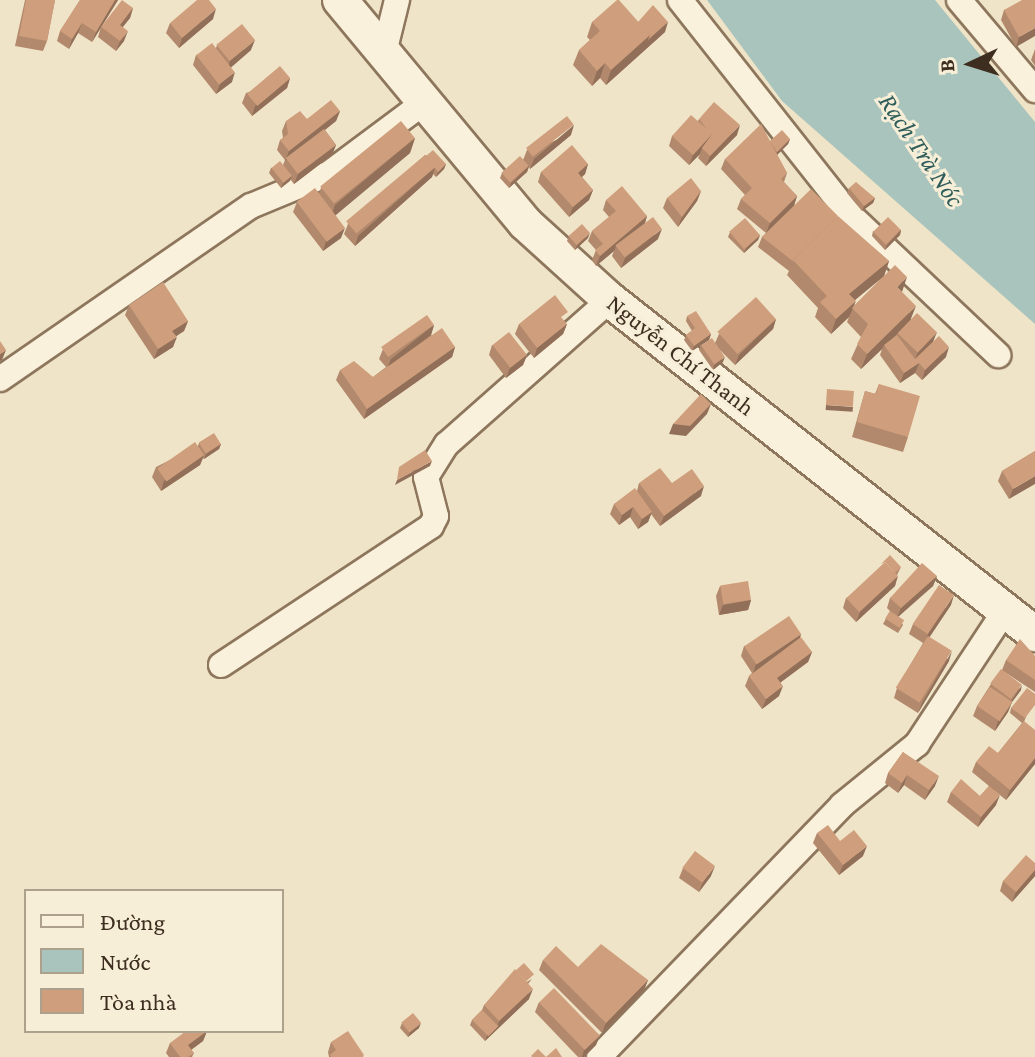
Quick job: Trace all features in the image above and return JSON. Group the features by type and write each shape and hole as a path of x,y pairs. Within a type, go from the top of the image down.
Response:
{"main road":[{"name":"Nguyễn Chí Thanh","path":"340,0 422,104 525,223 610,300 1035,634"}],"street":[{"path":"374,46 397,0"},
{"path":"680,0 848,213 998,355"},
{"path":"959,0 1035,90"},
{"path":"0,379 251,206 328,174 422,104"},
{"path":"221,665 431,526 436,516 426,477 447,444 610,300"},
{"path":"599,1057 842,805 917,744 1006,609"}],"water":[{"name":"Rạch Trà Nóc","path":"707,0 935,0 1035,122 1035,324 782,101"}],"building":[{"path":"26,0 55,0 47,41 19,36"},
{"path":"80,0 115,0 96,32 82,23 72,39 60,31"},
{"path":"122,0 133,8 120,25 128,31 120,41 101,27"},
{"path":"197,0 209,0 216,9 182,38 170,23"},
{"path":"617,0 650,35 611,70 605,63 597,71 579,50 600,31 592,22"},
{"path":"1022,0 1035,0 1035,28 1019,37 1004,10"},
{"path":"653,5 668,22 648,40 650,35 638,22"},
{"path":"242,24 255,40 230,61 216,45"},
{"path":"212,43 235,72 219,84 196,55"},
{"path":"280,66 290,78 257,106 247,94"},
{"path":"331,100 340,111 289,151 280,140 288,134 286,121 300,111 307,119"},
{"path":"714,102 740,125 710,156 702,148 713,133 693,155 672,136 691,115 707,129 699,119"},
{"path":"567,116 574,125 533,157 526,148"},
{"path":"401,121 415,138 334,204 320,186"},
{"path":"761,124 787,173 781,179 797,196 770,223 741,199 752,188 725,159"},
{"path":"324,129 336,145 298,174 286,158"},
{"path":"782,130 790,139 777,152 770,141"},
{"path":"572,145 588,164 578,173 593,190 573,207 541,172"},
{"path":"433,150 446,164 438,172 426,156"},
{"path":"425,155 435,167 356,233 346,221"},
{"path":"520,156 529,166 510,182 501,173"},
{"path":"280,161 292,176 283,183 271,168"},
{"path":"691,178 701,191 682,217 667,198"},
{"path":"856,182 875,198 864,206 849,188"},
{"path":"622,186 647,216 600,256 595,250 603,244 592,231 616,211 606,200"},
{"path":"315,188 345,228 327,242 297,202"},
{"path":"811,189 838,216 794,262 762,237"},
{"path":"838,216 889,261 849,294 856,301 836,319 820,302 827,296 793,260"},
{"path":"653,217 662,229 624,257 615,245"},
{"path":"888,217 901,230 886,245 873,232"},
{"path":"745,218 760,235 744,249 729,232"},
{"path":"582,224 590,233 577,245 569,236"},
{"path":"895,265 907,277 897,287 916,306 867,354 857,344 868,324 852,308"},
{"path":"163,282 188,321 172,331 177,337 158,349 129,305"},
{"path":"555,295 568,312 561,317 567,324 537,348 519,324"},
{"path":"756,297 776,319 737,354 717,332"},
{"path":"696,311 711,334 694,346 686,335 695,328 687,316"},
{"path":"917,313 937,332 918,353 898,333"},
{"path":"427,315 434,325 388,357 381,347"},
{"path":"442,328 455,347 367,409 340,370 354,361 373,377"},
{"path":"509,332 527,355 510,368 492,345"},
{"path":"897,335 915,359 939,336 949,347 925,370 919,363 904,373 884,345"},
{"path":"712,338 725,357 714,364 701,345"},
{"path":"879,384 920,396 908,437 857,422 865,391 876,394"},
{"path":"827,389 854,391 853,407 826,405"},
{"path":"701,394 711,404 690,426 673,424"},
{"path":"214,433 221,444 206,454 199,443"},
{"path":"195,442 204,455 166,481 157,468"},
{"path":"425,450 432,461 397,480 399,467"},
{"path":"1035,451 1035,476 1013,489 1002,471"},
{"path":"660,468 672,483 692,469 704,486 664,516 639,483"},
{"path":"635,488 652,512 642,519 633,507 622,515 614,504"},
{"path":"890,555 901,567 895,573 885,562 881,564"},
{"path":"885,562 898,576 859,612 846,598"},
{"path":"922,563 937,576 901,608 890,598"},
{"path":"748,581 751,600 723,604 720,585"},
{"path":"939,585 954,595 928,634 913,624"},
{"path":"890,611 904,620 899,628 885,619"},
{"path":"789,616 801,634 757,664 744,646"},
{"path":"928,636 952,651 919,703 896,688"},
{"path":"801,637 812,652 777,678 783,686 766,699 749,676"},
{"path":"1020,639 1035,656 1035,680 1006,660"},
{"path":"1001,669 1022,685 1011,699 990,683"},
{"path":"990,687 1012,702 1000,721 977,706"},
{"path":"1027,688 1035,694 1035,705 1025,718 1011,708"},
{"path":"1024,721 1035,730 1035,758 1010,790 976,762 989,746 998,753"},
{"path":"903,752 939,776 929,790 907,775 902,783 888,773"},
{"path":"961,779 980,796 989,786 1000,795 981,817 951,792"},
{"path":"828,825 840,841 854,830 867,846 843,865 817,833"},
{"path":"695,851 715,866 702,883 682,868"},
{"path":"1026,855 1035,863 1035,870 1016,892 1003,881"},
{"path":"601,944 648,980 606,1023 543,960 556,946 578,967"},
{"path":"524,963 534,974 526,982 516,970"},
{"path":"515,969 533,989 499,1021 484,1005"},
{"path":"554,988 600,1035 585,1050 539,1003"},
{"path":"482,1010 498,1026 488,1036 472,1020"},
{"path":"413,1013 421,1023 410,1033 401,1022"},
{"path":"348,1031 364,1055 331,1057 336,1050 331,1042"},
{"path":"183,1033 204,1033 188,1045 194,1053 188,1057 180,1057 170,1043"},
{"path":"556,1048 562,1057 546,1057"},
{"path":"538,1049 546,1057 531,1056"}]}
